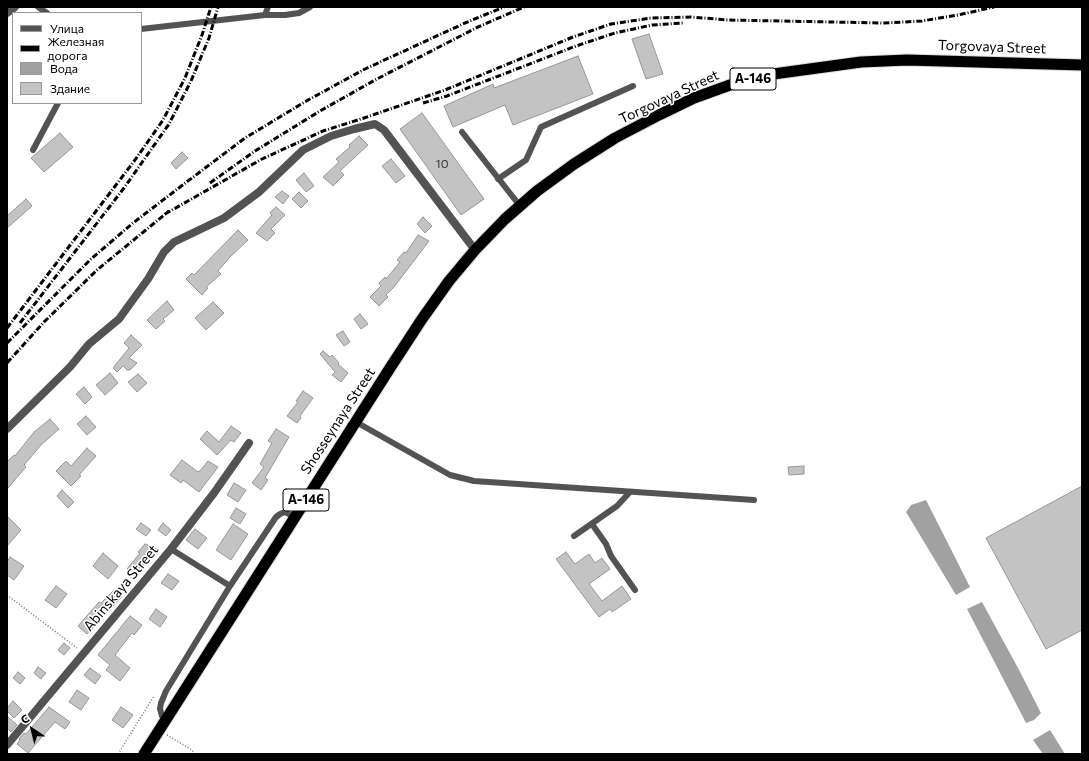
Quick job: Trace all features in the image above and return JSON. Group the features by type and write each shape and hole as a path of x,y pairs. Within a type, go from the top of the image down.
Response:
{"highway":[{"name":"Torgovaya Street","path":"475,250 505,219 537,191 574,164 615,138 659,115 694,98 730,85 766,75 861,62 907,60 1082,65"},
{"name":"Shosseynaya Street","path":"144,754 294,517 422,319 449,281 475,250"}],"street":[{"path":"7,429 70,367 89,344 119,319 148,279 164,252 174,242 224,218 259,192 303,150 331,136 375,124 384,130 475,250"},
{"name":"Abinskaya Street","path":"7,745 171,549 214,494 249,443"}],"lane":[{"path":"265,15 268,7"},
{"path":"142,29 265,15 284,15 310,7"},
{"path":"498,179 526,160 541,127 633,86"},
{"path":"33,150 57,104"},
{"path":"462,132 520,206"},
{"path":"356,422 450,475 474,481 754,500"},
{"path":"574,536 617,506 630,492"},
{"path":"166,720 162,716 160,709 166,691 230,586 276,517 285,512 294,517"},
{"path":"592,524 606,544 611,556 635,590"},
{"path":"171,549 230,586"}],"path":[{"path":"7,595 84,652"},
{"path":"159,730 192,750 195,754"}],"water":[{"path":"926,500 970,587 956,595 906,512 911,505"},
{"path":"982,602 1041,713 1034,720 1026,723 967,609"},
{"path":"1050,730 1065,754 1043,754 1033,740"}],"building":[{"path":"649,34 663,74 646,79 632,39"},
{"path":"578,56 593,94 513,125 505,105 453,127 444,106 493,84 494,88"},
{"path":"422,113 484,199 461,215 400,129"},
{"path":"60,133 73,147 44,172 31,158"},
{"path":"359,136 368,145 340,171 344,175 333,186 323,177 339,162 336,159 350,147 349,145"},
{"path":"182,152 188,158 176,169 171,163"},
{"path":"391,159 405,176 396,183 382,166"},
{"path":"304,173 314,186 306,192 296,180"},
{"path":"282,191 289,196 283,204 275,197"},
{"path":"299,192 308,201 301,208 292,199"},
{"path":"26,199 32,206 7,228 7,216"},
{"path":"276,207 285,215 271,229 275,233 267,241 256,233 272,215 270,213"},
{"path":"423,217 432,226 425,233 417,224"},
{"path":"238,230 248,240 218,271 221,274 206,287 208,288 202,295 186,279 192,273 194,275"},
{"path":"418,235 429,241 394,287 386,295 388,297 379,306 370,297 381,286 379,283 385,277 386,279 400,262 397,260 404,252 406,253"},
{"path":"167,301 174,310 163,319 165,321 156,329 147,320"},
{"path":"213,302 224,313 206,330 195,318"},
{"path":"360,314 368,324 361,329 354,319"},
{"path":"343,331 350,342 344,346 336,335"},
{"path":"131,335 142,345 129,358 137,363 130,370 127,370 123,366 117,372 113,368 129,348 124,343"},
{"path":"323,351 330,357 332,355 339,363 338,364 348,373 341,382 332,375 335,372 320,354"},
{"path":"110,373 118,383 105,395 96,385"},
{"path":"138,374 147,383 137,392 128,382"},
{"path":"84,387 92,397 85,404 76,394"},
{"path":"303,391 313,398 300,416 301,418 297,423 287,416 298,402 296,401"},
{"path":"86,416 96,427 87,435 77,424"},
{"path":"50,419 59,429 41,445 24,465 26,467 7,489 7,462 14,455 15,456 34,432"},
{"path":"231,426 241,433 234,442 231,440 217,455 200,439 207,431 219,442"},
{"path":"276,429 289,437 265,478 268,480 261,490 252,483 264,467 260,464 272,443 268,441"},
{"path":"87,448 96,456 79,475 81,476 71,486 56,471 66,461 71,466"},
{"path":"182,460 198,472 208,461 218,467 199,492 183,480 181,483 170,475"},
{"path":"804,466 804,474 789,475 788,467"},
{"path":"234,483 246,490 238,502 227,495"},
{"path":"1082,486 1082,630 1046,649 986,538"},
{"path":"62,490 74,502 68,508 57,496"},
{"path":"236,508 246,514 240,524 230,518"},
{"path":"7,516 21,530 7,546"},
{"path":"141,523 151,530 146,536 136,529"},
{"path":"163,523 171,530 166,536 158,530"},
{"path":"233,524 248,534 231,560 216,550"},
{"path":"195,529 207,538 198,549 186,540"},
{"path":"145,544 157,549 135,576 127,569 140,553 138,552"},
{"path":"566,552 575,564 589,554 595,563 602,558 610,569 589,584 602,601 622,586 631,599 612,612 610,609 599,617 556,559"},
{"path":"103,553 118,566 108,579 93,566"},
{"path":"10,557 24,566 14,580 7,575 7,562"},
{"path":"168,574 179,581 172,590 161,583"},
{"path":"56,586 67,594 56,608 45,600"},
{"path":"114,590 122,597 87,634 78,626 99,602 101,603"},
{"path":"156,609 167,617 160,627 149,619"},
{"path":"130,616 142,625 134,635 132,633 115,655 130,668 120,681 106,670 110,665 98,655"},
{"path":"64,643 70,648 64,655 58,650"},
{"path":"38,667 46,673 41,679 34,673"},
{"path":"90,668 101,676 95,684 84,675"},
{"path":"18,672 25,678 20,684 13,678"},
{"path":"77,690 89,698 81,710 69,702"},
{"path":"13,701 22,710 14,718 7,711 7,708"},
{"path":"49,707 70,722 65,729 55,722 28,753 17,744 20,740 19,739 24,733 26,734"},
{"path":"121,707 133,715 123,728 112,720"},
{"path":"7,716 17,725 11,732 7,728"}],"railway":[{"path":"7,328 135,160 163,120 185,78 211,7"},
{"path":"20,323 124,188 169,124 191,81 209,38 218,7"},
{"path":"7,343 91,259 133,223 245,138 308,100 365,69 465,23 504,7"},
{"path":"210,183 255,151 320,111 375,80 478,27 524,7"},
{"path":"165,214 262,159 323,131 445,90 573,37 611,24 651,18 691,17 728,20 884,23 922,21 994,7"},
{"path":"423,103 447,96 576,46 615,33 652,25 683,23"},
{"path":"7,363 44,322 97,270 169,211"}]}
